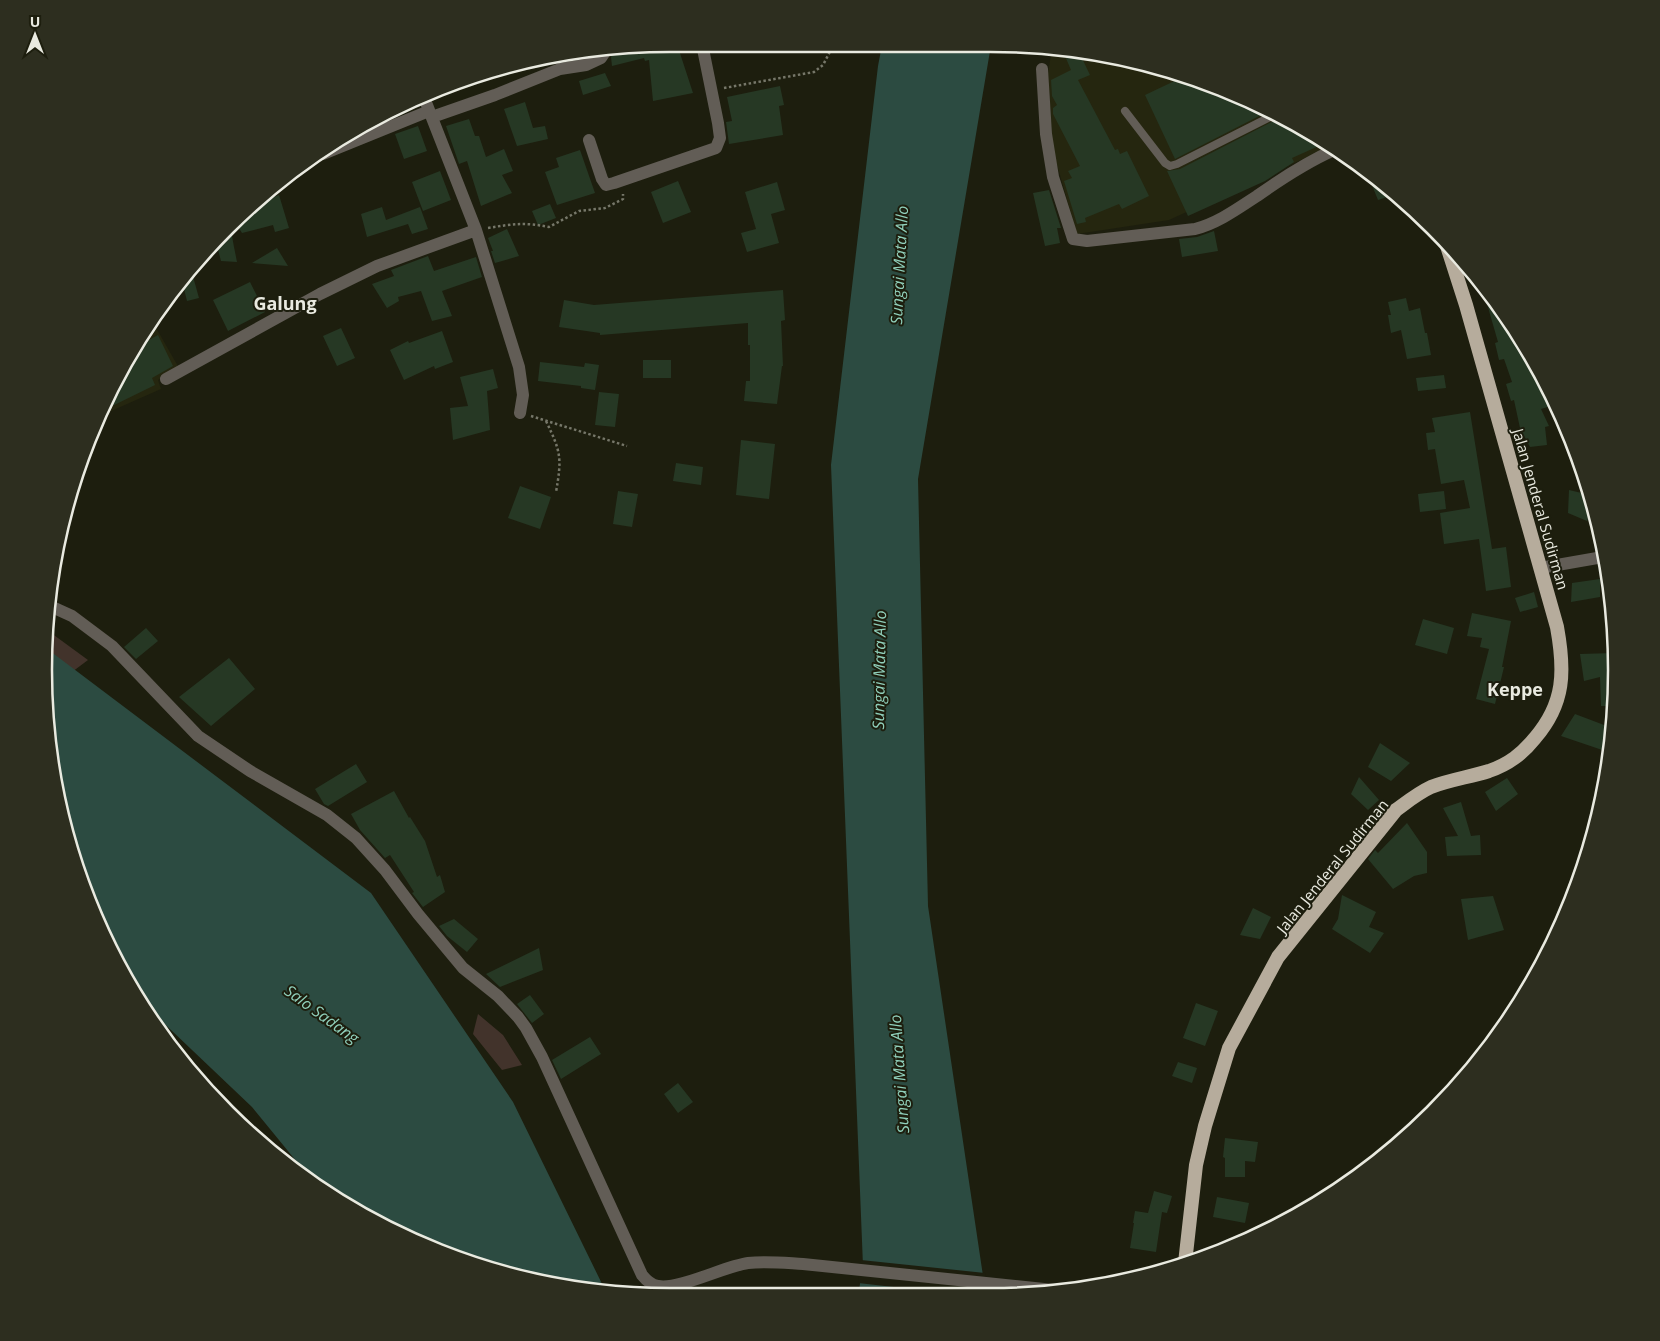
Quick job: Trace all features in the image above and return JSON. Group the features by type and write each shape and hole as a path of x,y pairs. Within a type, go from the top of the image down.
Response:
{"highway":[{"name":"Jalan Jenderal Sudirman","path":"1186,1257 1196,1165 1216,1090 1229,1048 1278,957 1396,810 1421,792 1489,771 1517,758 1545,726 1555,709 1560,692 1562,652 1557,627 1466,304 1452,261"}],"street":[{"path":"589,140 602,179 606,185 716,148 720,138 704,52"},
{"path":"348,143 429,109 495,94 560,69 586,65 602,57"},
{"path":"1042,69 1046,134 1052,169 1073,239 1087,241 1209,225 1230,214 1317,157 1327,153"},
{"path":"429,109 476,230 518,367 523,395 520,413"},
{"path":"166,379 320,294 377,266 476,230"},
{"path":"1540,568 1597,558"},
{"path":"56,609 72,616 112,646 198,736 250,771 327,814 356,838 385,870 418,914 463,968 498,996 518,1016 542,1057 642,1275 649,1282 658,1286 674,1285 747,1263 803,1264 1032,1287"}],"lane":[{"path":"1125,111 1164,163 1170,166 1267,118"}],"path":[{"path":"712,90 814,72 823,65 830,52"},
{"path":"476,230 531,223 549,227 579,211 605,208 623,199 623,180"},
{"path":"520,413 627,446"},
{"path":"546,421 558,445 561,465 556,492"}],"shaded area":[{"path":"1051,56 1110,64 1149,74 1188,85 1263,116 1322,150 1169,220 1077,234 1053,151 1048,74"},
{"path":"156,328 179,368 158,380 161,389 110,412 135,361"},
{"path":"54,635 88,660 72,672 53,656"},
{"path":"478,1014 503,1035 522,1065 502,1070 473,1034"}],"water":[{"name":"Sungai Mata Allo","path":"881,52 990,52 918,479 928,906 985,1288 859,1288 863,1266 831,465"},
{"name":"Salo Sadang","path":"53,653 371,893 513,1102 602,1284 550,1277 472,1256 397,1225 361,1206 299,1165 252,1107 163,1022 135,979 116,944 85,869 64,791 54,711"}],"pier":[{"path":"861,1260 985,1273 988,1288 903,1288 858,1283"}],"building":[{"path":"680,52 693,93 653,101 649,60 645,61 644,58 612,66 611,57 630,54"},
{"path":"1066,58 1083,60 1090,75 1078,80 1115,150 1118,149 1120,154 1127,151 1149,196 1122,209 1119,204 1085,218 1086,222 1077,224 1064,181 1072,178 1068,171 1080,166 1053,114 1053,108 1057,105 1052,96 1051,80 1071,70"},
{"path":"605,73 611,86 583,95 579,81"},
{"path":"1174,81 1261,115 1175,159 1145,95"},
{"path":"780,86 784,105 779,106 783,135 729,144 726,122 732,121 727,97"},
{"path":"525,102 533,128 545,126 548,139 517,146 504,109"},
{"path":"469,119 475,136 479,136 486,157 504,149 513,171 502,175 512,193 481,206 467,161 459,164 446,126"},
{"path":"1273,121 1317,147 1292,158 1294,162 1265,181 1188,216 1167,171 1180,169"},
{"path":"418,126 427,151 404,159 395,134"},
{"path":"580,150 595,193 557,205 545,172 559,167 556,158"},
{"path":"440,171 451,200 423,211 412,182"},
{"path":"678,181 691,212 663,223 651,192"},
{"path":"777,182 785,210 771,214 779,243 747,252 741,233 756,229 745,192"},
{"path":"1372,185 1386,197 1378,200"},
{"path":"1049,190 1061,228 1057,228 1060,243 1045,246 1033,193"},
{"path":"279,195 289,228 275,232 273,225 242,233 239,229 274,197"},
{"path":"550,204 556,218 538,225 532,211"},
{"path":"382,207 386,220 420,207 428,229 412,234 408,224 367,237 361,214"},
{"path":"507,229 519,256 495,263 488,238"},
{"path":"1214,231 1218,251 1182,257 1179,239 1197,237"},
{"path":"232,236 237,262 221,261 218,250"},
{"path":"277,248 288,266 252,263"},
{"path":"428,256 434,271 476,257 482,277 442,291 452,316 432,321 421,291 398,297 399,301 387,308 372,284 394,276 391,270"},
{"path":"193,278 199,298 187,301 184,289"},
{"path":"250,282 265,312 228,331 213,300"},
{"path":"783,290 785,320 781,321 783,366 777,404 744,401 746,381 750,381 748,323 600,335 600,333 559,327 564,300 594,305"},
{"path":"1406,298 1409,311 1420,308 1431,355 1407,359 1401,330 1391,333 1388,315 1391,315 1388,302"},
{"path":"1487,304 1525,362 1548,407 1541,409 1549,426 1545,427 1547,445 1530,447 1520,428 1514,400 1511,401 1506,384 1512,382 1504,359 1499,360 1495,343 1498,342"},
{"path":"341,328 355,358 337,366 323,336"},
{"path":"442,331 453,362 435,369 434,366 404,380 390,350 408,341 409,343"},
{"path":"158,335 173,366 152,378 155,385 112,406 135,361 148,340"},
{"path":"643,360 671,360 671,378 643,378"},
{"path":"540,362 584,367 585,363 599,365 595,390 581,388 581,386 538,381"},
{"path":"493,369 498,388 487,391 490,430 453,440 450,408 468,406 460,377"},
{"path":"1444,375 1446,388 1418,391 1416,378"},
{"path":"599,392 619,394 615,427 595,425"},
{"path":"1470,412 1492,549 1506,547 1511,587 1486,591 1479,539 1444,544 1440,513 1470,508 1464,480 1441,484 1435,449 1428,450 1426,433 1435,432 1432,418"},
{"path":"741,440 775,444 769,499 736,495"},
{"path":"676,463 703,467 701,485 673,481"},
{"path":"520,486 551,497 540,529 508,518"},
{"path":"1569,490 1581,493 1587,521 1568,513"},
{"path":"618,491 638,494 632,527 613,524"},
{"path":"1444,491 1446,509 1420,512 1418,494"},
{"path":"1600,579 1600,597 1571,602 1572,583"},
{"path":"1534,592 1538,607 1520,612 1515,598"},
{"path":"1472,613 1511,621 1502,667 1504,667 1495,704 1476,699 1489,649 1480,647 1482,638 1467,636"},
{"path":"1423,619 1454,628 1447,654 1415,645"},
{"path":"146,628 158,641 136,659 124,647"},
{"path":"1607,653 1606,706 1601,706 1600,677 1584,681 1580,654"},
{"path":"229,658 255,689 211,726 179,697"},
{"path":"1575,714 1605,725 1602,750 1561,736"},
{"path":"1380,743 1410,763 1391,781 1368,767"},
{"path":"356,764 367,782 328,806 324,804 315,789"},
{"path":"1359,777 1379,800 1368,810 1351,794"},
{"path":"1507,778 1518,794 1496,811 1485,792"},
{"path":"394,791 425,841 437,877 440,875 445,892 423,907 412,893 414,892 390,855 385,858 360,830 351,814"},
{"path":"1461,802 1471,836 1480,835 1481,855 1447,856 1445,837 1458,836 1443,808"},
{"path":"1407,823 1427,852 1427,873 1414,876 1393,889 1368,859 1375,850 1378,853"},
{"path":"1342,895 1376,912 1369,927 1384,933 1370,953 1332,929 1338,919"},
{"path":"1493,896 1504,930 1468,940 1461,899"},
{"path":"1253,908 1271,917 1260,939 1240,935"},
{"path":"454,919 478,939 467,952 447,936 439,926"},
{"path":"539,948 543,970 500,987 486,974"},
{"path":"530,995 544,1014 532,1023 517,1004"},
{"path":"1196,1003 1218,1011 1205,1046 1183,1038"},
{"path":"590,1037 601,1054 561,1079 552,1060"},
{"path":"1178,1062 1197,1068 1192,1083 1172,1076"},
{"path":"678,1083 693,1102 678,1113 664,1094"},
{"path":"1225,1138 1258,1142 1255,1162 1245,1161 1245,1177 1225,1177 1225,1158 1223,1157"},
{"path":"1154,1191 1172,1196 1167,1213 1162,1212 1156,1252 1130,1248 1135,1211 1148,1213"},
{"path":"1217,1197 1249,1203 1245,1223 1213,1217"}],"district":[{"name":"Galung","path":"285,303"},
{"name":"Keppe","path":"1515,689"}]}
